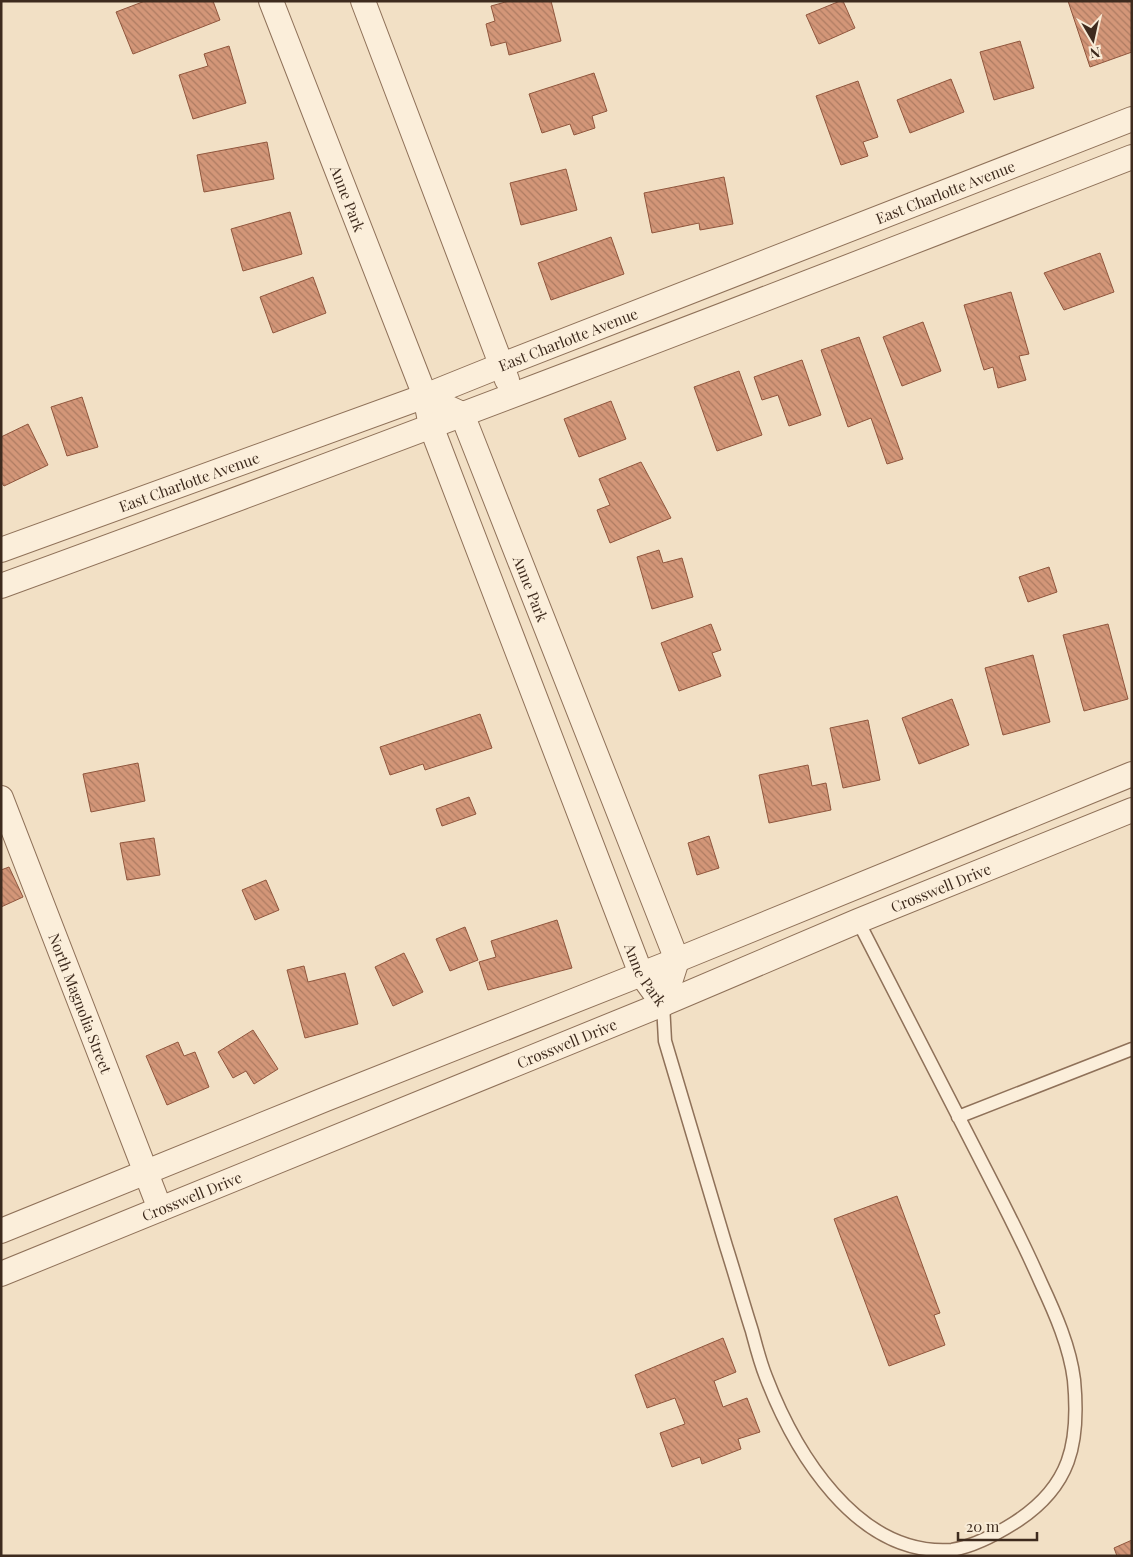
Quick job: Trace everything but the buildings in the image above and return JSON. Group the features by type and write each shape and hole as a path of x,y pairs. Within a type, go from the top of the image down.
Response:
{"street":[{"name":"Anne Park","path":"271,1 425,396 431,426 641,974 663,1004"},
{"path":"363,1 512,395"},
{"name":"East Charlotte Avenue","path":"1,550 425,396 1132,119"},
{"path":"1,586 209,511 1132,157"},
{"path":"425,396 462,414"},
{"name":"Anne Park","path":"462,414 677,960 663,1004"},
{"path":"1,1231 677,960 1132,774"},
{"name":"North Magnolia Street","path":"1,798 160,1209"},
{"name":"Crosswell Drive","path":"1,1274 1132,810"}],"lane":[{"path":"663,1004 665,1042 765,1376 796,1444 818,1477 842,1507 862,1526 881,1538 900,1547 915,1550 950,1550 974,1544 1001,1531 1024,1516 1044,1499 1063,1474 1072,1452 1075,1411 1073,1377 1065,1343 1054,1310 1023,1242 858,921"},
{"path":"958,1117 1132,1049"}]}
